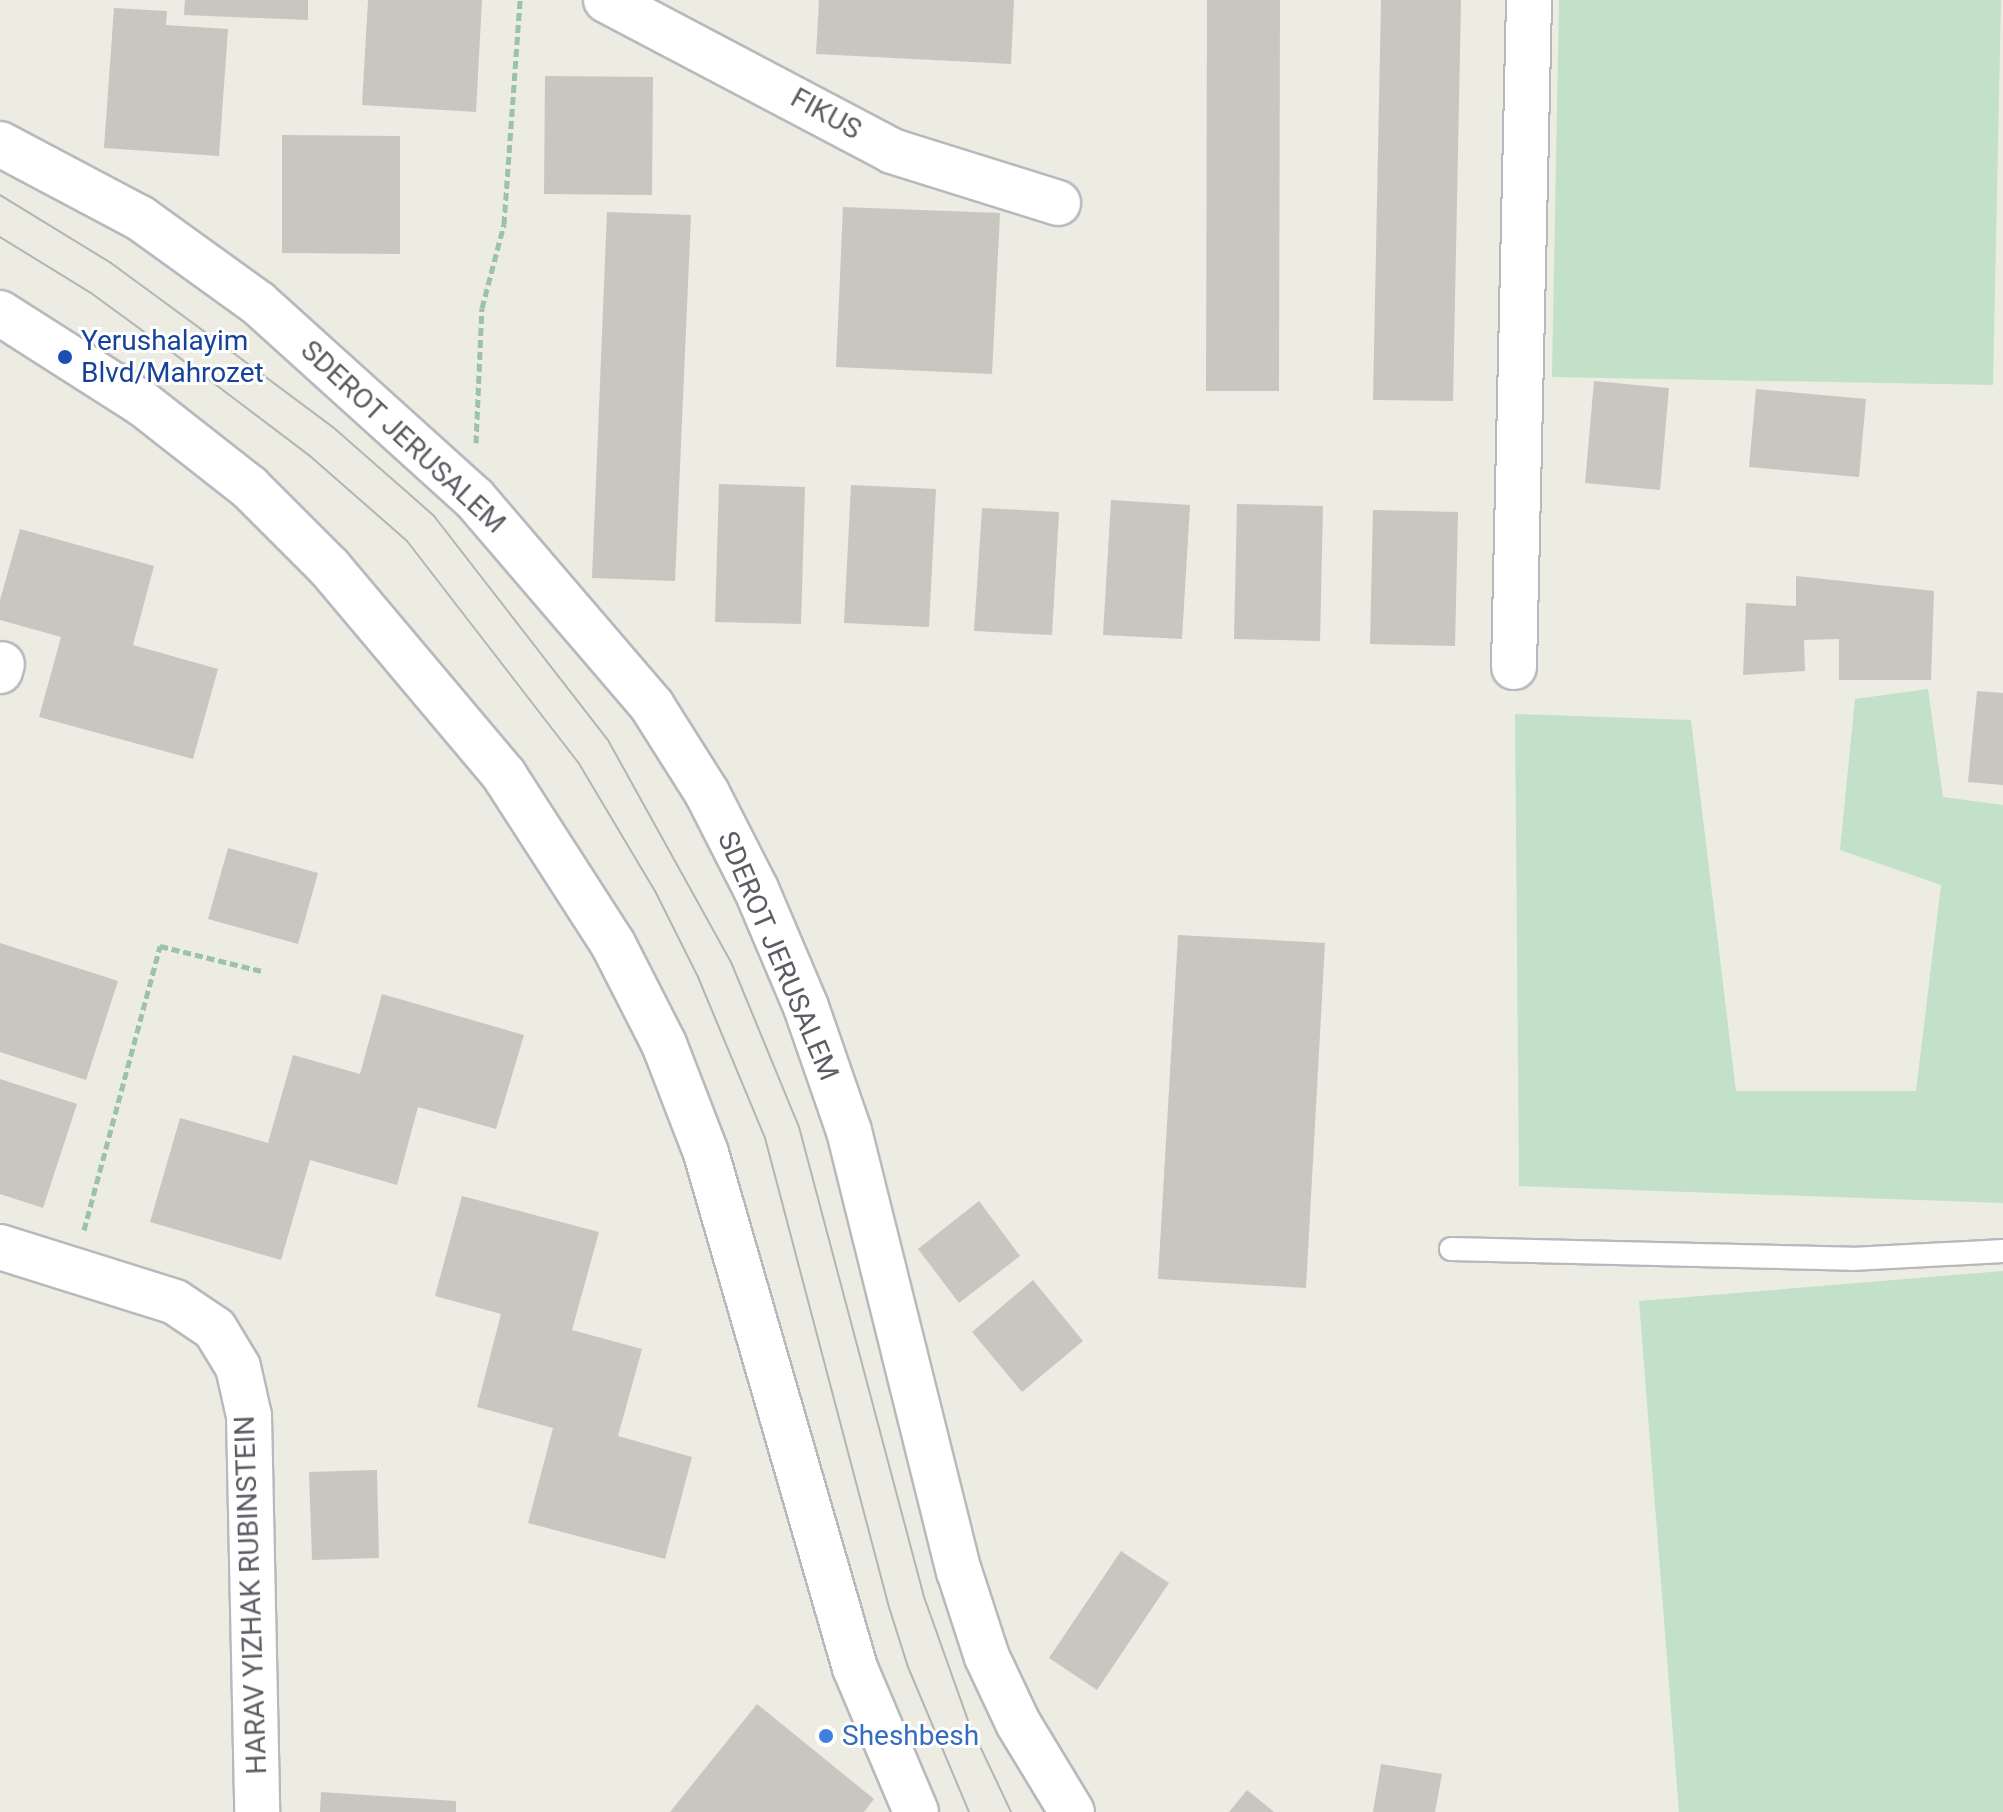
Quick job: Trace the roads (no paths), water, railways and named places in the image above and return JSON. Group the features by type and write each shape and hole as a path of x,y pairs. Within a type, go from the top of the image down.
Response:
{"main road":[{"name":"FIKUS","path":"606,0 712,51 892,151 1058,203"},
{"path":"1514,667 1529,0"},
{"name":"SDEROT JERUSALEM","path":"0,144 140,218 258,303 474,498 652,706 707,793 756,889 806,1007 849,1131 959,1571 987,1657 1018,1723 1072,1812"},
{"path":"0,313 155,413 249,487 329,567 504,775 613,944 664,1044 706,1153 855,1668 916,1812"},
{"name":"HARAV YIZHAK RUBINSTEIN","path":"0,1247 75,1266 175,1302 215,1329 238,1367 249,1416 257,1812"}],"lane":[{"path":"1451,1249 1852,1259 2003,1251"}],"tram line":[{"path":"0,195 111,263 220,343 334,428 434,516 609,742 731,962 799,1127 923,1594 969,1723 1011,1812"},
{"path":"0,237 91,293 199,372 310,456 407,541 578,762 655,891 698,977 765,1138 888,1604 908,1667 969,1812"}],"place":[{"name":"Yerushalayim Blvd/Mahrozet","path":"65,357"},
{"name":"Sheshbesh","path":"826,1736"}]}
